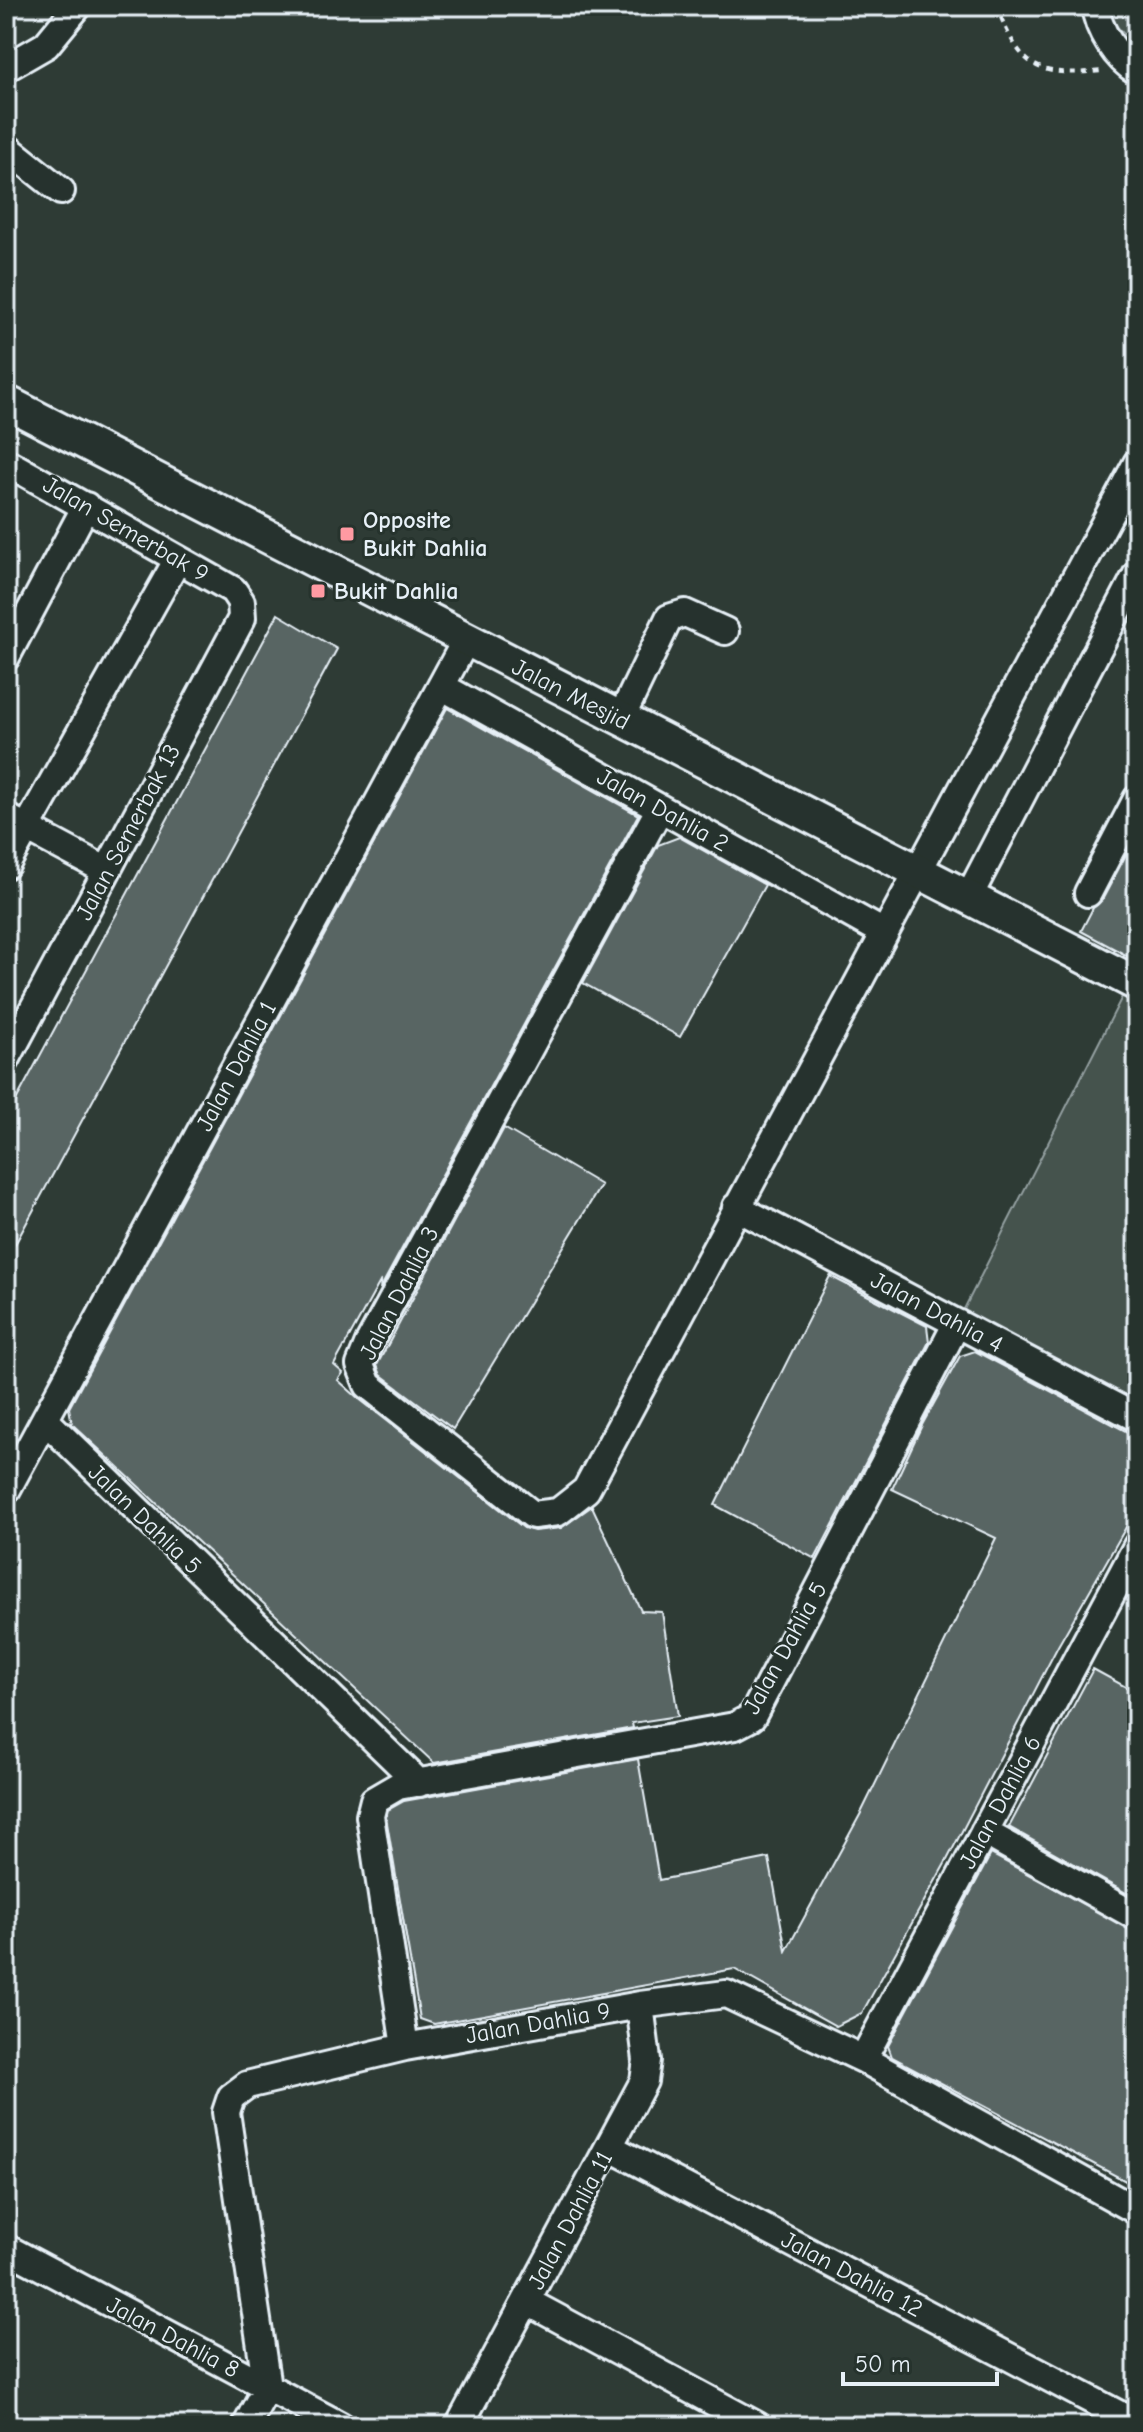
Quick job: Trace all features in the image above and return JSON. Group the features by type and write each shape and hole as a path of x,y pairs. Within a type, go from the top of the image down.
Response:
{"main road":[{"name":"Jalan Mesjid","path":"6,402 1137,984"}],"street":[{"path":"6,68 46,45 78,6"},
{"path":"1095,6 1098,20 1116,52 1135,70"},
{"path":"6,147 61,191"},
{"path":"736,1207 1137,463"},
{"name":"Jalan Semerbak 9","path":"7,465 233,590 241,602"},
{"path":"6,657 86,506"},
{"path":"6,865 16,822 178,559"},
{"path":"968,898 1137,574"},
{"name":"Jalan Semerbak 13","path":"6,1060 242,618 241,602"},
{"path":"620,720 669,618 685,613 725,631"},
{"name":"Jalan Dahlia 1","path":"6,1491 466,640"},
{"name":"Jalan Dahlia 2","path":"441,686 884,933"},
{"path":"1088,893 1137,799"},
{"name":"Jalan Dahlia 3","path":"660,808 369,1343 360,1365 363,1380 525,1511 537,1516 558,1512 586,1490 736,1207"},
{"path":"16,822 107,871"},
{"name":"Jalan Dahlia 4","path":"736,1207 1137,1418"},
{"name":"Jalan Dahlia 5","path":"405,2047 370,1810 374,1800 388,1790 419,1783 735,1726 752,1717 957,1323"},
{"name":"Jalan Dahlia 5","path":"45,1420 419,1783"},
{"name":"Jalan Dahlia 6","path":"863,2059 1137,1546"},
{"path":"984,1832 1137,1917"},
{"name":"Jalan Dahlia 9","path":"267,2387 226,2112 231,2097 247,2085 405,2047 640,2005 732,1995 863,2059 1137,2211"},
{"name":"Jalan Dahlia 11","path":"459,2426 646,2074 640,2005"},
{"name":"Jalan Dahlia 12","path":"609,2147 1137,2424"},
{"name":"Jalan Dahlia 8","path":"6,2248 341,2426"},
{"path":"526,2301 758,2426"},
{"path":"246,2426 267,2387"}],"path":[{"path":"996,6 1016,52 1031,66 1047,72 1073,74 1135,70"}],"shaded area":[{"path":"1098,6 1137,6 1137,47 1135,46"},
{"path":"1130,981 1137,984 1137,1418 957,1323"}],"building":[{"path":"278,614 337,649 6,1261 6,1119"},
{"path":"447,708 638,815 380,1289 381,1280 334,1365 343,1373 338,1380 358,1398 524,1528 534,1531 561,1528 592,1506 641,1611 662,1612 678,1716 632,1723 633,1728 434,1763 72,1424 69,1408"},
{"path":"1137,834 1137,961 1081,931 1093,908 1102,900"},
{"path":"679,837 765,885 680,1037 583,983 658,845"},
{"path":"504,1128 601,1185 453,1429 381,1375 377,1365"},
{"path":"830,1276 927,1326 929,1342 815,1559 715,1505"},
{"path":"975,1351 1137,1437 1137,1508 1058,1646 947,1860 862,2013 836,2026 734,1969 434,2024 420,2019 386,1817 388,1810 404,1801 638,1759 659,1880 769,1858 786,1951 861,1813 996,1538 892,1489 922,1425 960,1356"},
{"path":"1093,1669 1137,1693 1137,1899 1009,1827"},
{"path":"991,1854 1137,1933 1137,2187 892,2057 888,2046"}],"place":[{"name":"Opposite Bukit Dahlia","path":"347,534"},
{"name":"Bukit Dahlia","path":"318,591"}]}
